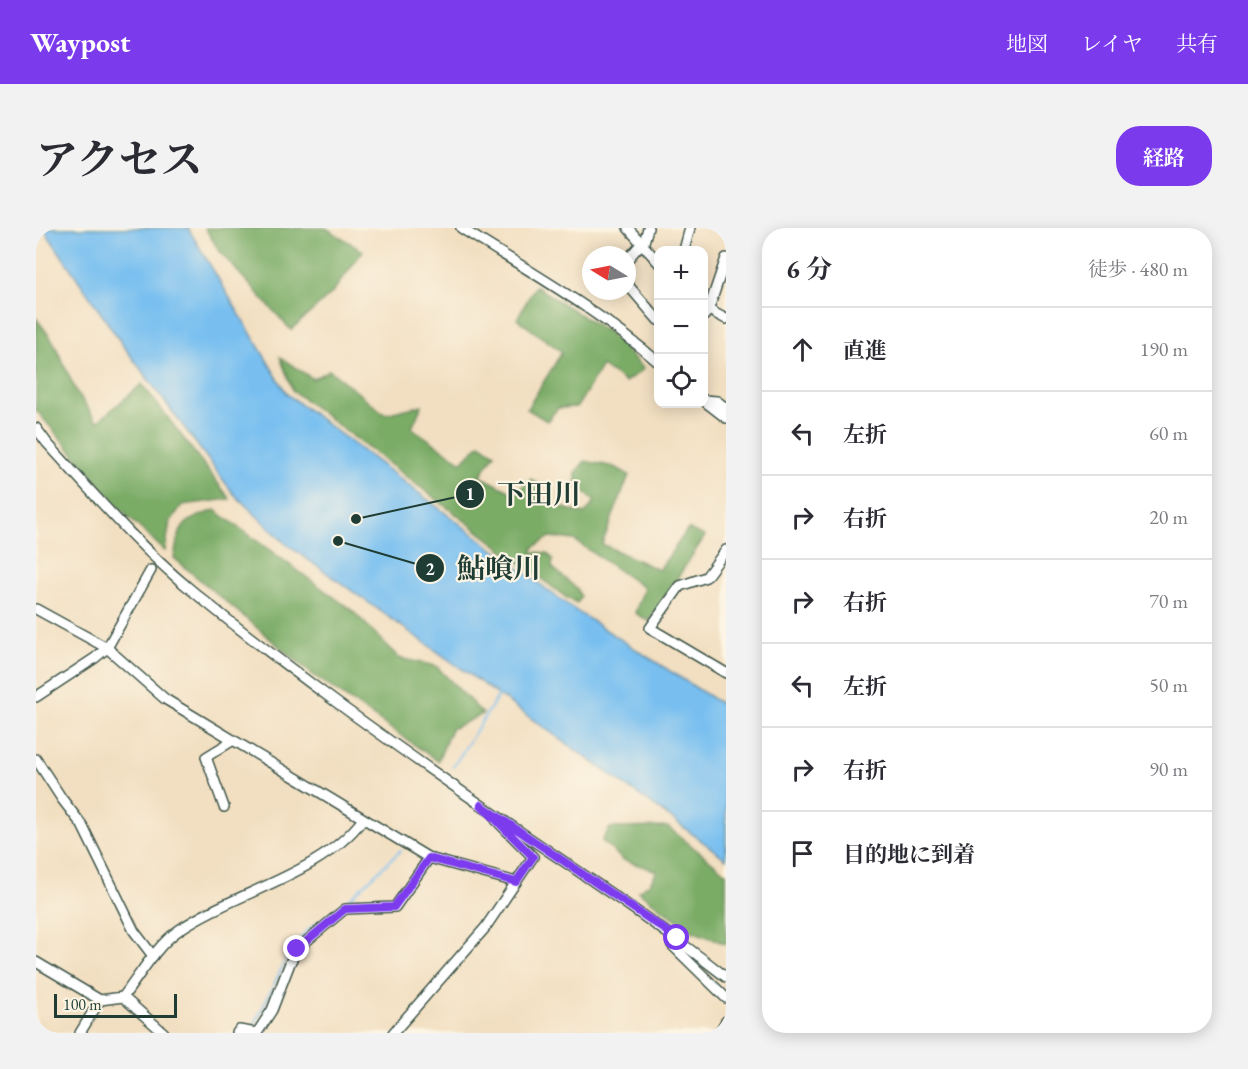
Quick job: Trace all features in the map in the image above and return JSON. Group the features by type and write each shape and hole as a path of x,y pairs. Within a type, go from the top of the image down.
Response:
{"street":[{"path":"461,228 570,298 640,346 654,358"},
{"path":"628,228 654,258"},
{"path":"636,251 642,245 648,228"},
{"path":"685,246 690,228"},
{"path":"708,303 726,258"},
{"path":"636,294 654,315"},
{"path":"708,312 726,320"},
{"path":"708,400 717,401 726,408"},
{"path":"708,403 726,418"},
{"path":"36,428 127,530 189,588 305,680 481,805 677,938 726,977"},
{"path":"726,550 706,577 680,586 650,628 726,673"},
{"path":"36,698 107,648 151,570"},
{"path":"36,609 107,648 165,699 429,858 516,882"},
{"path":"224,807 206,757 232,741"},
{"path":"36,759 82,825 134,931 153,956"},
{"path":"395,1032 485,928 533,857 481,805"},
{"path":"36,962 100,1000 123,997 153,956 177,931 320,858 354,831 363,819"},
{"path":"240,1032 256,1033 272,1010 297,949 345,909 394,907 429,858"},
{"path":"677,938 672,945 726,998"},
{"path":"123,997 164,1033"},
{"path":"80,1033 100,1000"},
{"path":"719,1033 726,1020"}],"green space":[{"path":"205,228 326,228 363,251 332,293 291,330 220,252"},
{"path":"535,286 608,332 644,369 625,382 602,366 577,407 558,408 547,421 527,409 562,352 517,319"},
{"path":"36,318 53,341 76,391 97,422 142,384 230,499 182,505 170,522 165,551 127,516 36,410"},
{"path":"280,357 313,379 329,370 385,414 422,405 412,428 462,462 480,444 495,454 480,476 515,494 531,479 541,486 536,500 585,514 595,501 576,486 576,472 585,461 615,467 629,475 602,544 659,570 688,529 705,536 649,621 635,613 644,588 574,540 550,537 534,547 532,552 547,553 553,559 552,567 577,589 581,597 577,603 567,598 293,391"},
{"path":"215,510 353,611 399,658 436,666 483,714 451,729 438,761 313,675 174,558 178,537 184,525"},
{"path":"668,827 726,873 726,944 692,931 638,891 650,883 657,871 623,860 602,841 610,828"}],"water":[{"path":"43,228 188,228 287,394 573,609 726,707 726,859 286,544 233,493 122,344"}],"waterway":[{"path":"453,767 500,693"},
{"path":"253,1028 291,949 308,930 350,898 401,850"}],"place":[{"name":"下田川","path":"356,519"},
{"name":"鮎喰川","path":"338,541"}],"route":[{"path":"297,949 345,909 394,907 429,858 516,882 533,857 481,805 677,938"}]}
